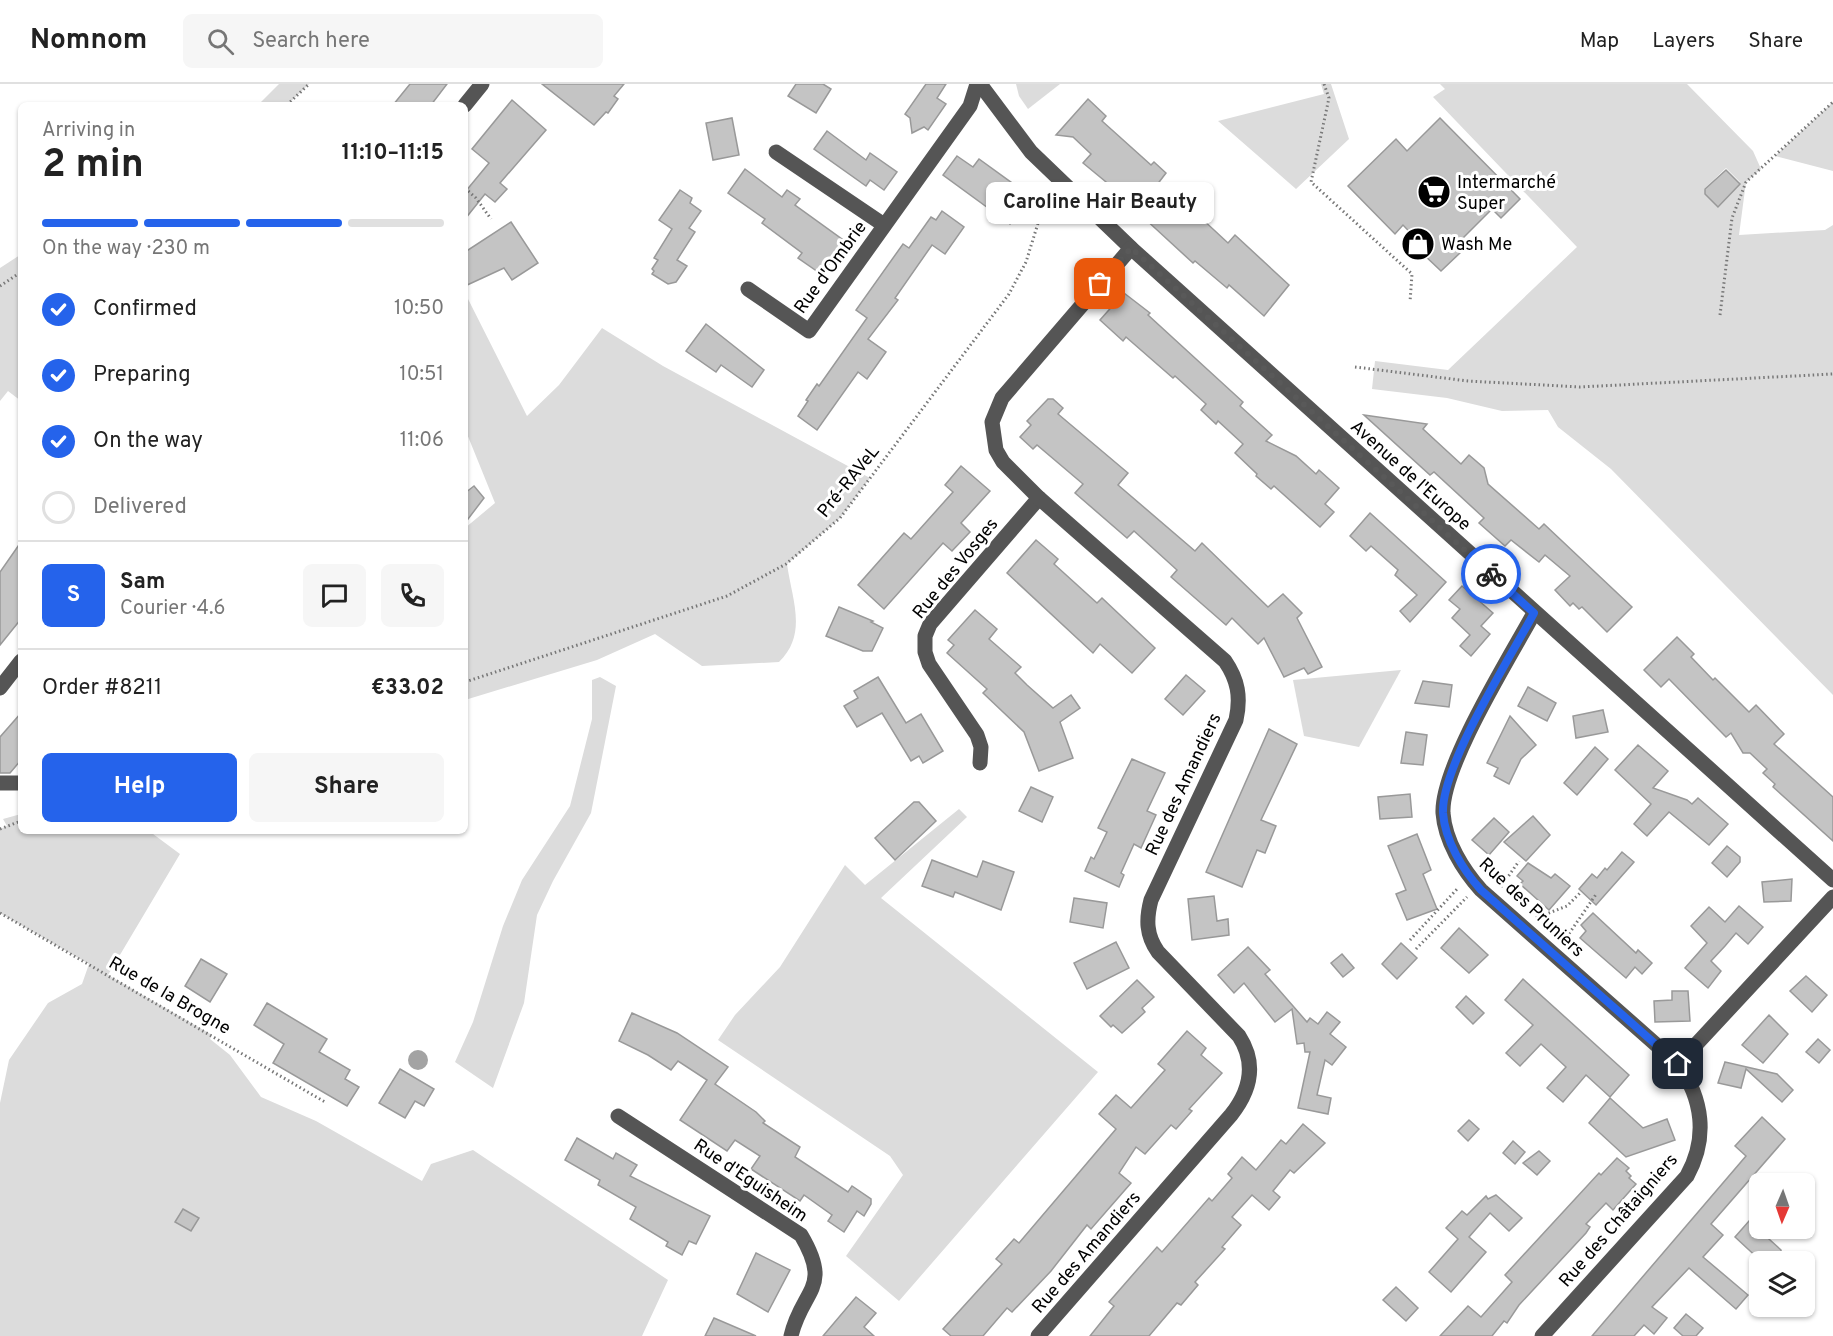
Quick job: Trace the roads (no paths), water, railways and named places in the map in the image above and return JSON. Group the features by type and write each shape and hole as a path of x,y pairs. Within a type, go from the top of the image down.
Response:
{"street":[{"path":"467,102 482,84"},
{"name":"Avenue de l'Europe","path":"978,84 1031,152 1053,173 1112,240 1131,248 1833,880"},
{"name":"Rue d'Ombrie","path":"748,289 809,331 970,106 978,84"},
{"name":"Rue d'Ombrie","path":"776,152 884,225"},
{"name":"Rue des Amandiers","path":"1038,1336 1235,1110 1249,1082 1250,1063 1247,1049 1239,1036 1158,952 1152,943 1147,921 1150,900 1236,720 1239,696 1233,673 1225,661 1039,498 1003,462 996,450 992,422 996,409 1011,385 1131,248"},
{"name":"Rue des Vosges","path":"980,763 981,747 977,735 929,664 925,652 926,636 939,613 1039,498"},
{"name":"Rue des Pruniers","path":"1534,613 1465,742 1449,781 1443,813 1452,845 1473,881 1490,898 1678,1064"},
{"path":"0,688 18,665"},
{"path":"0,783 18,783"},
{"path":"1678,1064 1833,897"},
{"name":"Rue des Châtaigniers","path":"1542,1336 1687,1176 1697,1157 1701,1137 1696,1099 1690,1082 1678,1064"},
{"name":"Rue d'Eguisheim","path":"618,1116 801,1235 815,1262 816,1275 815,1285 791,1336"}],"place":[{"name":"Intermarché Super","path":"1434,192"},
{"name":"Wash Me","path":"1418,244"},
{"name":"Caroline Hair Beauty","path":"1100,284"}]}
